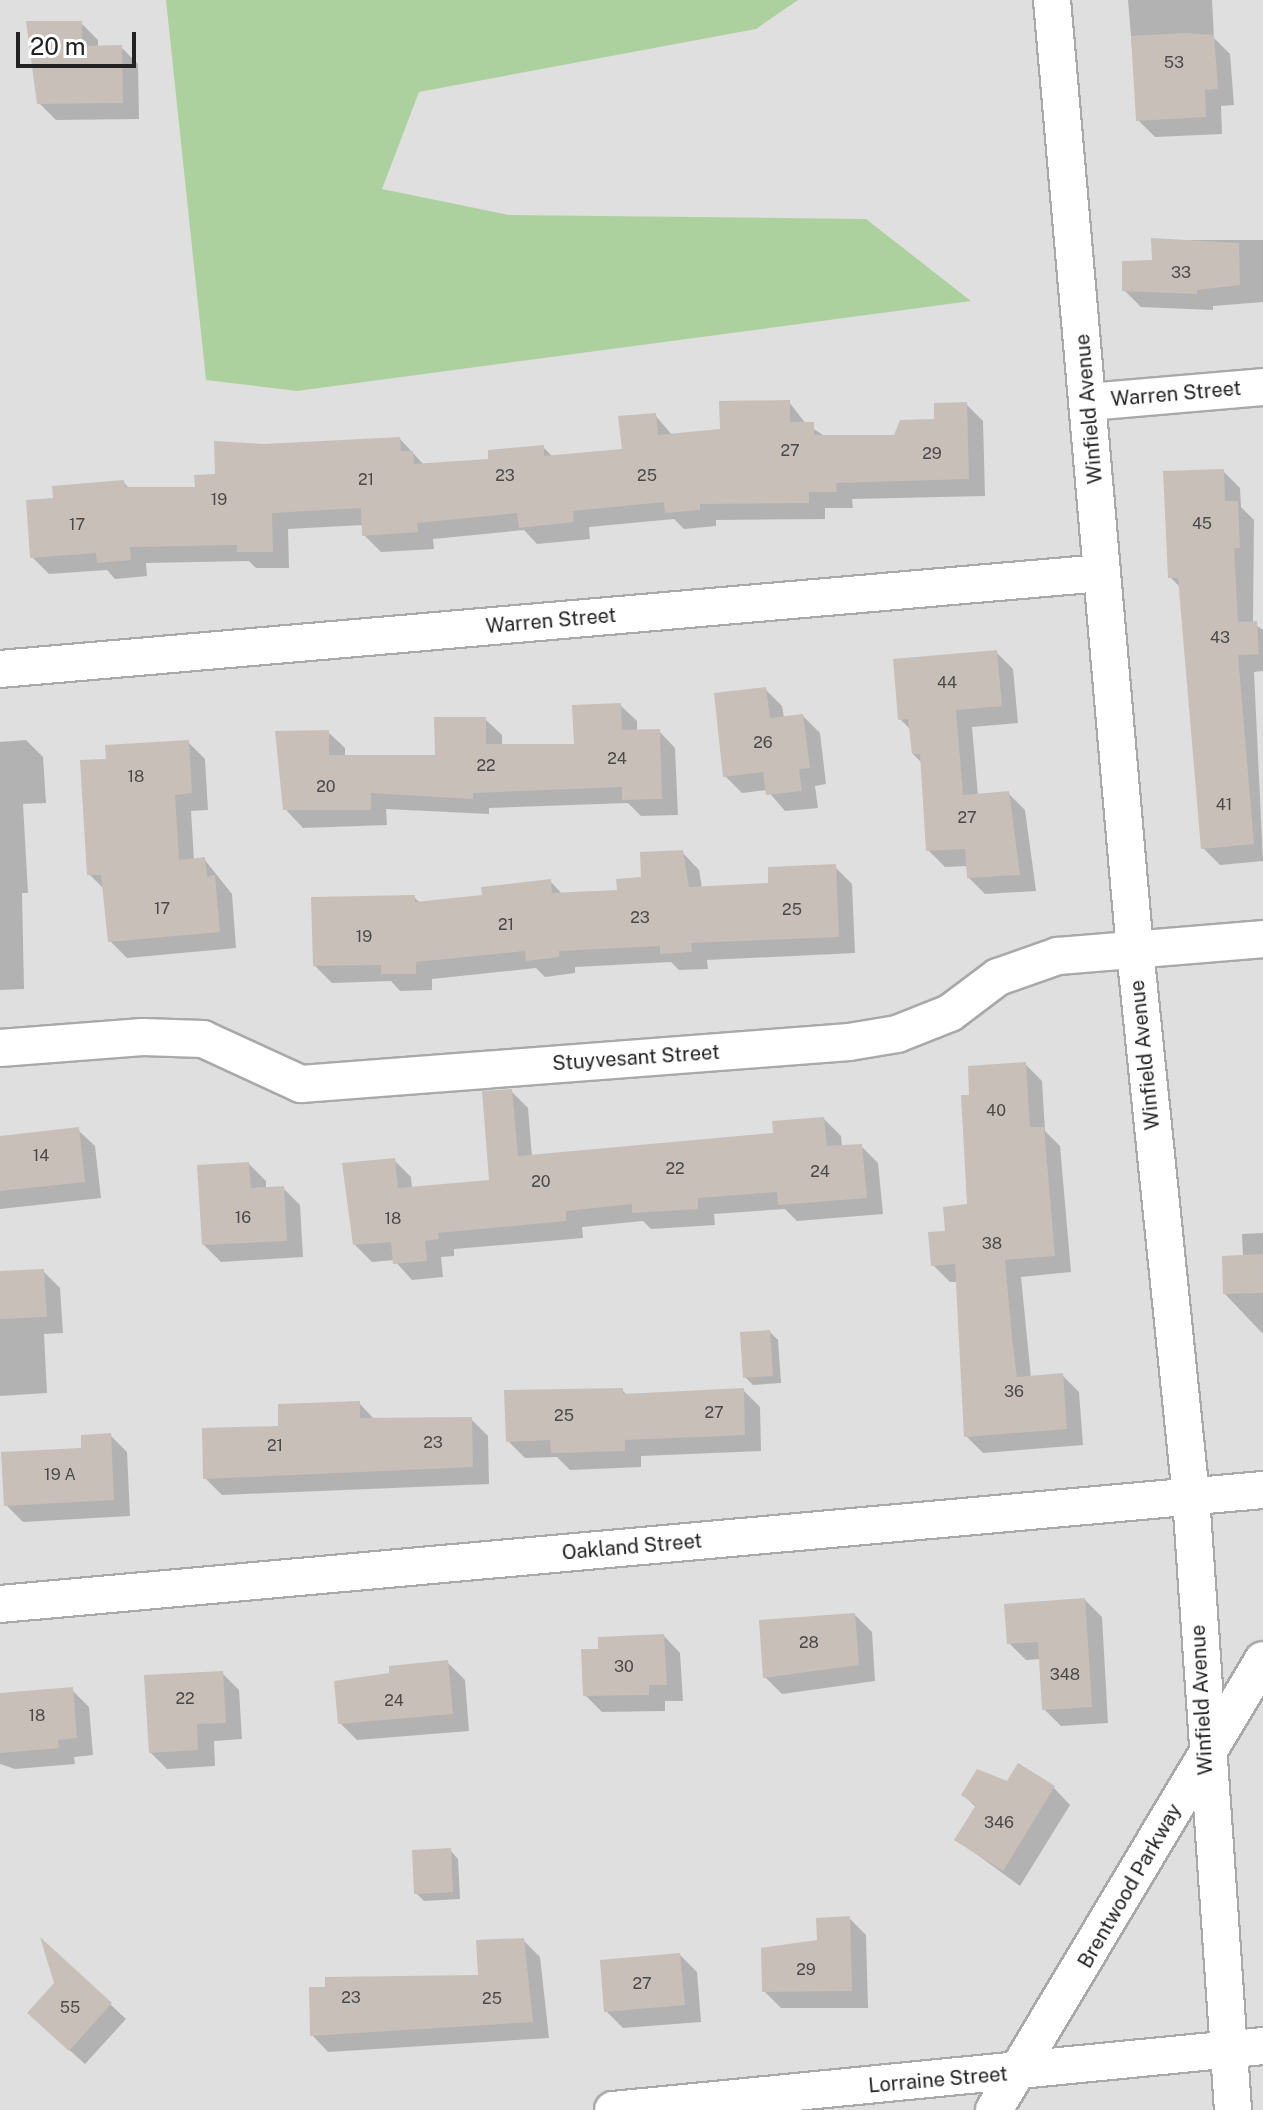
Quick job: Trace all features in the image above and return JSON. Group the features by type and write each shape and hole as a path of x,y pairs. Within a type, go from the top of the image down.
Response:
{"street":[{"name":"Winfield Avenue","path":"1052,0 1135,950 1191,1497 1205,1758 1233,2110"},
{"name":"Warren Street","path":"1089,402 1263,387"},
{"name":"Warren Street","path":"0,669 1101,573"},
{"name":"Stuyvesant Street","path":"0,1048 143,1037 203,1039 301,1084 849,1042 897,1034 950,1013 998,977 1058,956 1263,939"},
{"name":"Oakland Street","path":"0,1604 1263,1490"},
{"name":"Brentwood Parkway","path":"994,2110 1263,1660"},
{"name":"Lorraine Street","path":"613,2110 1263,2046"}],"shaded area":[{"path":"0,0 1263,0 1263,2110 0,2110"}],"green space":[{"path":"166,0 798,0 756,29 419,92 382,189 509,215 866,219 971,301 297,391 206,380"}],"building":[{"path":"26,21 82,21 82,46 122,45 123,103 37,104"},
{"path":"1214,35 1218,89 1205,90 1206,117 1136,121 1131,36"},
{"path":"1151,238 1239,243 1240,285 1197,290 1197,294 1122,291 1122,261 1152,260"},
{"path":"790,400 790,422 814,422 814,435 894,435 900,420 934,419 934,403 967,402 969,479 836,483 837,492 809,492 809,503 700,504 700,510 665,513 664,502 573,511 574,522 519,528 517,513 417,523 418,532 362,536 361,508 272,513 273,552 237,552 237,545 130,547 131,560 97,563 96,553 30,558 26,500 53,498 52,486 124,480 125,487 195,487 194,475 215,474 214,441 264,444 400,437 401,451 413,451 414,464 488,459 488,450 544,445 544,456 622,449 618,416 656,413 658,435 720,429 719,401"},
{"path":"1224,469 1225,501 1238,501 1240,548 1234,548 1238,622 1257,621 1259,654 1238,655 1254,844 1201,849 1178,578 1168,578 1163,471"},
{"path":"997,650 1002,706 956,710 963,795 1009,791 1020,875 967,878 965,849 926,851 920,754 912,754 908,719 898,720 893,659"},
{"path":"766,687 770,718 803,714 810,768 799,769 802,791 766,795 763,772 723,777 714,693"},
{"path":"621,703 622,730 660,729 662,799 622,800 622,787 473,793 473,799 371,793 371,810 283,810 275,731 329,730 329,755 435,755 434,717 486,717 486,744 574,744 572,705"},
{"path":"189,740 192,793 175,795 179,860 205,857 207,877 215,875 220,932 108,942 101,875 87,875 80,760 106,759 105,745"},
{"path":"683,850 689,887 768,883 768,867 836,864 839,937 691,943 692,952 660,954 660,946 559,951 559,957 526,961 525,951 416,962 416,974 381,974 381,965 313,966 311,897 415,895 415,902 482,895 481,887 551,879 552,893 617,890 616,879 641,877 640,852"},
{"path":"1026,1062 1030,1127 1044,1127 1055,1256 1005,1260 1012,1338 1017,1377 1063,1373 1067,1429 964,1437 955,1264 931,1266 928,1232 945,1231 943,1207 967,1204 961,1095 969,1095 968,1066"},
{"path":"512,1089 518,1156 773,1133 772,1121 824,1117 827,1146 862,1144 867,1198 778,1205 777,1192 698,1198 698,1209 632,1213 632,1204 566,1211 566,1221 438,1233 439,1239 425,1241 427,1261 393,1264 391,1242 353,1245 342,1163 395,1158 398,1188 489,1180 482,1091"},
{"path":"79,1127 85,1182 0,1191 0,1136"},
{"path":"249,1162 251,1188 284,1186 287,1241 202,1245 197,1165"},
{"path":"1263,1254 1263,1293 1223,1294 1222,1256"},
{"path":"44,1269 47,1317 0,1319 0,1271"},
{"path":"770,1330 773,1376 743,1378 740,1332"},
{"path":"623,1388 623,1394 744,1388 745,1435 625,1440 625,1451 551,1453 550,1440 506,1442 504,1390"},
{"path":"360,1401 360,1418 472,1417 473,1467 203,1479 202,1428 278,1426 278,1404"},
{"path":"111,1433 114,1500 4,1506 1,1452 81,1448 81,1435"},
{"path":"1085,1598 1092,1707 1042,1710 1038,1642 1007,1644 1004,1604"},
{"path":"855,1613 859,1665 763,1678 759,1620"},
{"path":"664,1634 667,1685 649,1685 649,1695 583,1696 581,1649 598,1649 598,1637"},
{"path":"448,1660 453,1714 338,1724 334,1681 389,1673 389,1666"},
{"path":"223,1671 226,1723 197,1724 198,1750 149,1753 144,1675"},
{"path":"73,1687 77,1738 58,1740 59,1748 0,1753 0,1693"},
{"path":"1018,1763 1055,1786 1003,1871 954,1840 976,1805 961,1795 977,1769 1007,1781"},
{"path":"451,1848 453,1892 414,1894 412,1850"},
{"path":"850,1916 852,1991 762,1992 761,1948 817,1940 816,1918"},
{"path":"40,1937 112,2003 69,2051 27,2013 54,1983"},
{"path":"524,1938 533,2022 310,2036 309,1987 325,1987 325,1977 478,1975 476,1940"},
{"path":"680,1953 685,2005 604,2012 600,1960"}]}
